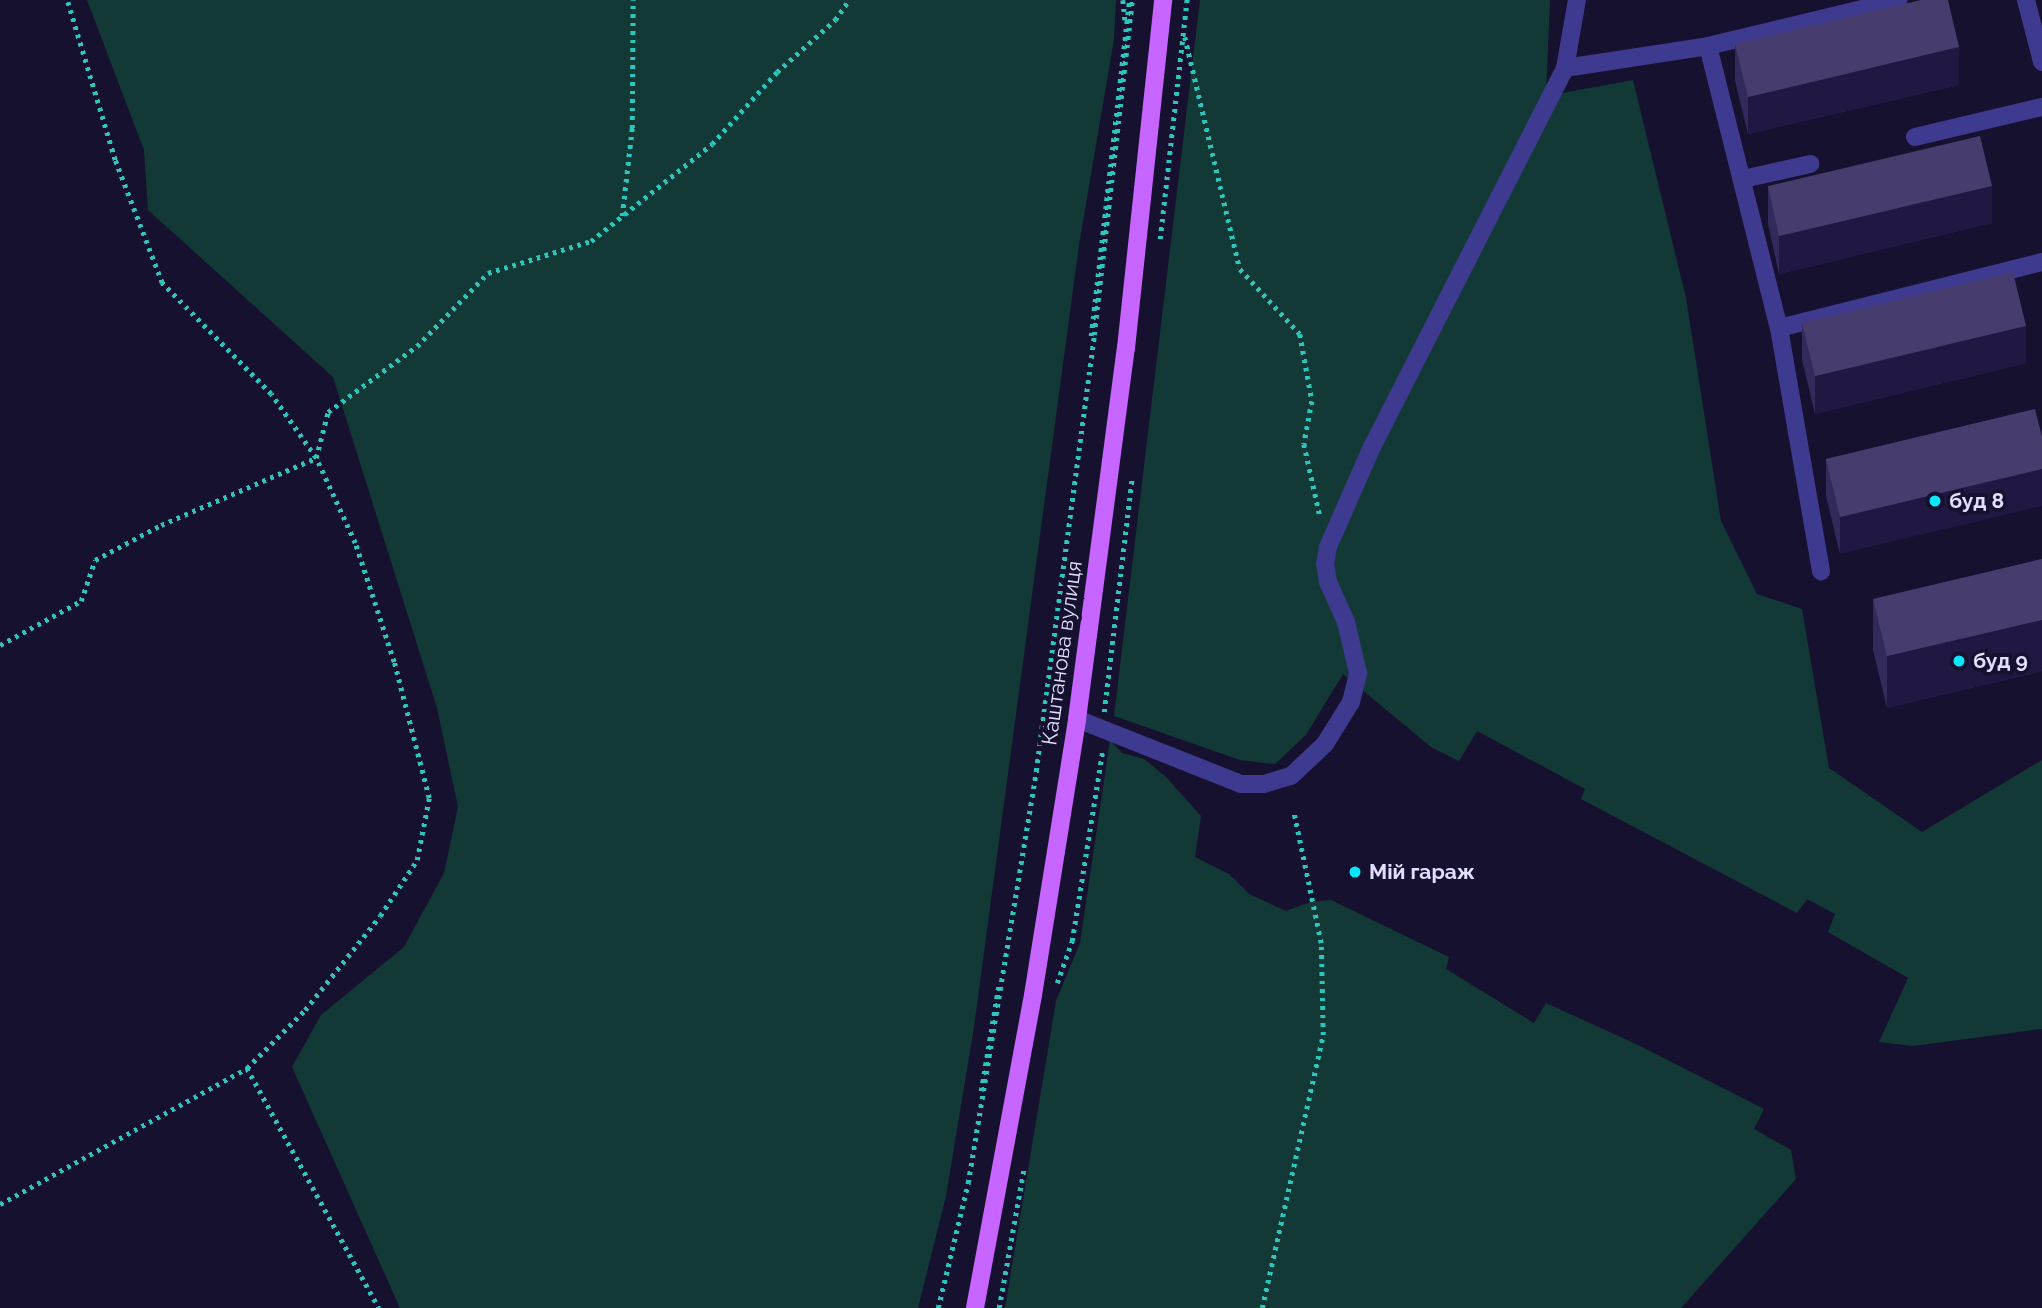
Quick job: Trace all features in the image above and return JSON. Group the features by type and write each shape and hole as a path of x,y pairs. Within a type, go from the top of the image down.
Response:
{"main road":[{"name":"Каштанова вулиця","path":"975,1308 1030,1008 1077,719 1126,348 1163,0"}],"street":[{"path":"1077,719 1241,784 1264,784 1291,776 1325,744 1351,702 1358,673 1346,622 1328,582 1325,564 1328,547 1373,447 1565,68 1577,0"},
{"path":"1565,68 1708,46 1899,0"},
{"path":"2026,0 2042,62"},
{"path":"1708,46 1779,328 1821,571"},
{"path":"1915,137 2042,107"},
{"path":"1743,179 1810,164"},
{"path":"1779,328 2042,262"}],"path":[{"path":"0,1204 247,1068 305,1010 380,916 417,860 429,798 394,662 355,543 316,458 271,394 162,283 115,160 67,0"},
{"path":"622,216 632,128 633,0"},
{"path":"316,458 328,412 417,346 488,273 591,242 712,144 777,72 835,20 849,0"},
{"path":"1123,0 1126,30"},
{"path":"937,1308 966,1182 1017,877 1090,349 1131,0"},
{"path":"937,1308 968,1183 1036,771 1094,335 1131,0"},
{"path":"1183,31 1240,269 1300,334 1312,401 1304,444 1328,547"},
{"path":"0,645 81,601 95,561 161,525 316,458"},
{"path":"1262,1308 1322,1035 1321,943 1294,814"},
{"path":"247,1068 379,1308"}],"green space":[{"path":"87,0 1116,0 1114,39 1079,245 974,1027 946,1196 918,1308 400,1308 292,1067 321,1015 404,947 444,873 458,807 437,708 333,377 148,210 144,150"},
{"path":"1200,0 1550,0 1546,96 1633,80 1686,298 1721,521 1757,594 1802,609 1829,768 1922,832 2042,760 2042,1029 1913,1046 1879,1042 1908,978 1828,932 1835,914 1807,899 1797,913 1581,799 1585,789 1477,731 1459,761 1431,747 1343,674 1306,735 1275,764 1240,760 1114,716"},
{"path":"1110,740 1122,753 1144,759 1166,777 1201,816 1195,857 1229,874 1249,894 1286,911 1311,902 1331,900 1449,957 1446,969 1534,1023 1546,1003 1638,1045 1764,1109 1754,1129 1791,1150 1796,1179 1681,1308 1005,1308 1056,1001 1080,943"}],"building":[{"path":"1921,0 1948,0 1959,47 1748,97 1735,44"},
{"path":"1980,136 1992,186 1779,236 1768,186"},
{"path":"2013,272 2026,326 1815,376 1802,323"},
{"path":"2035,409 2042,437 2042,469 1840,517 1826,459"},
{"path":"2042,559 2042,620 1887,656 1873,599"}],"place":[{"name":"буд 8","path":"1935,501"},
{"name":"буд 9","path":"1959,661"},
{"name":"Мій гараж","path":"1355,872"}]}
